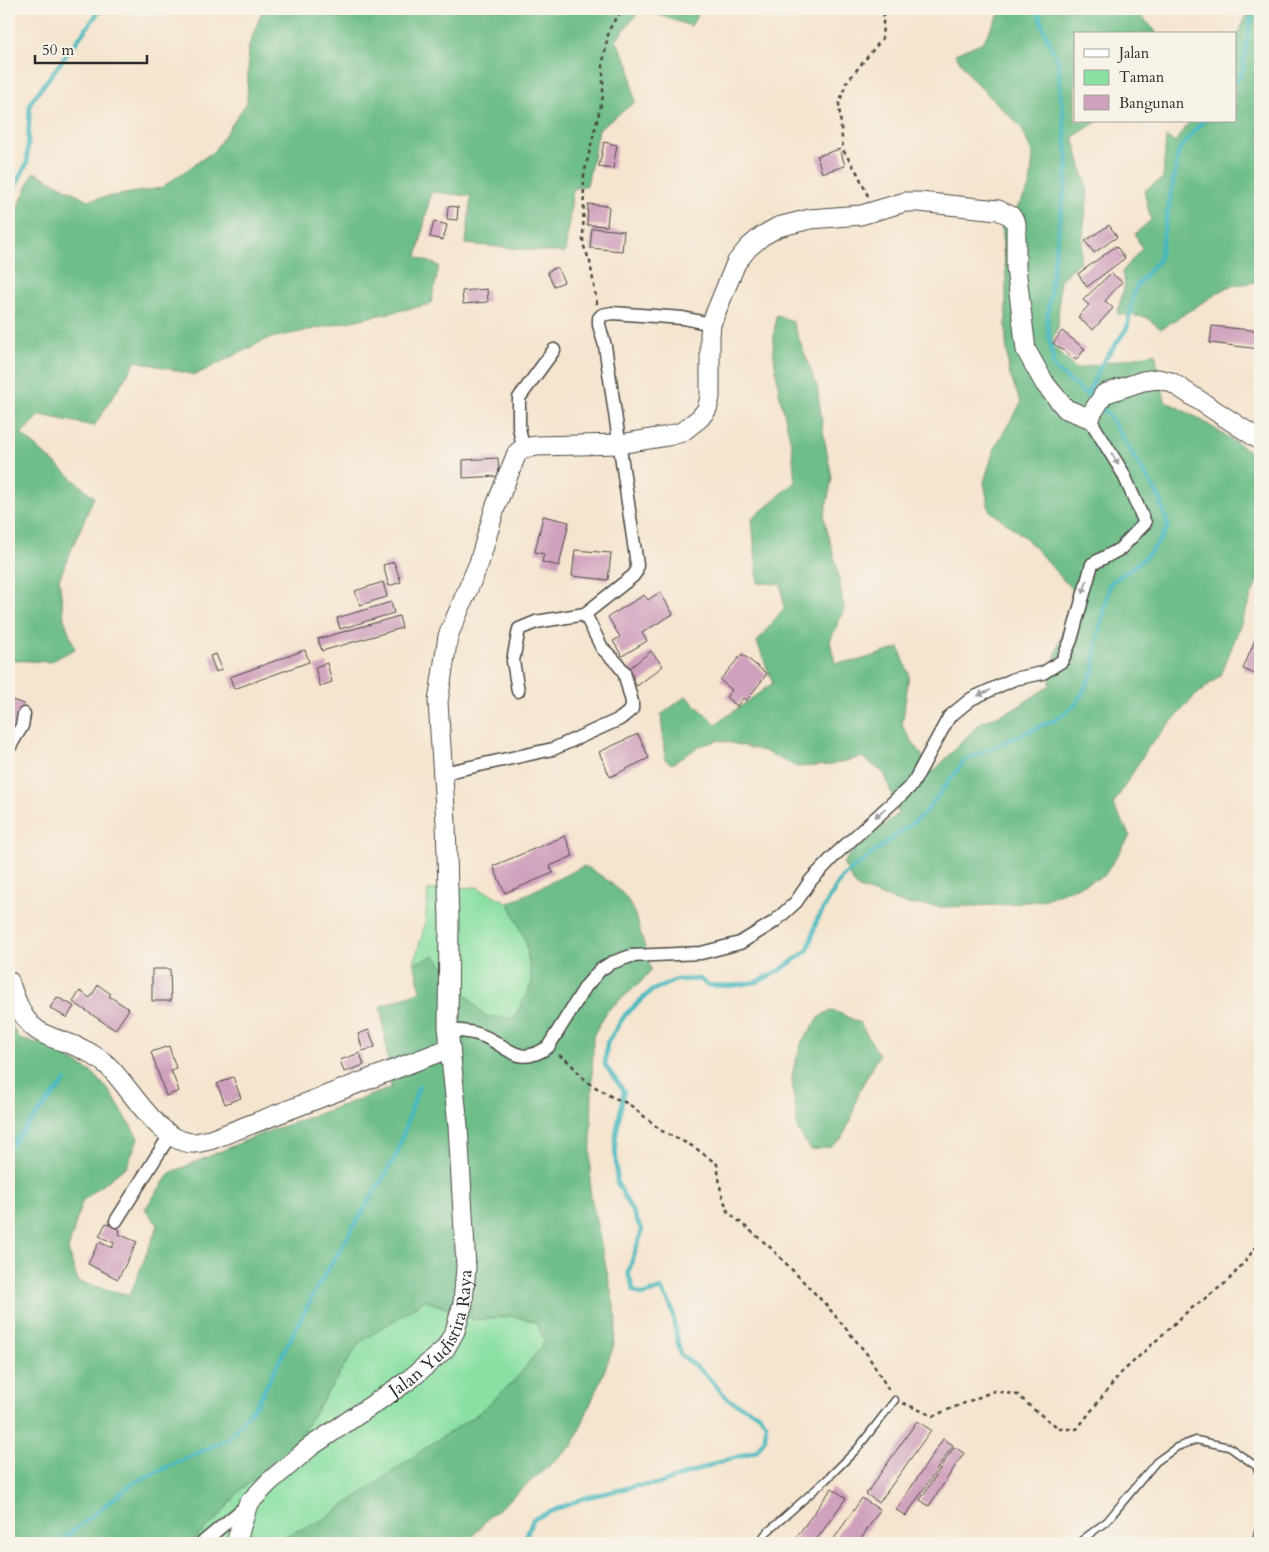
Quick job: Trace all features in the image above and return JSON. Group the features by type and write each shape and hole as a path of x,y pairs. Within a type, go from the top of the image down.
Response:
{"street":[{"path":"554,350 519,398 519,427 524,448 620,444 682,432 700,418 707,409 710,397 711,324 736,263 748,248 762,236 790,223 810,219 861,215 905,202 998,210 1013,217 1016,223 1016,268 1026,350 1045,384 1066,409 1095,407 1143,381 1158,379 1171,382 1260,440"},
{"path":"518,691 513,661 520,629 536,622 585,614 636,572 637,565 620,444 599,318 602,315 612,313 682,318 711,324"},
{"path":"9,981 25,1017 36,1031 74,1044 91,1053 108,1066 161,1128 181,1141 192,1143 210,1140 449,1040 466,1030 485,1036 511,1053 522,1056 539,1053 548,1047 586,986 600,970 611,963 631,956 701,953 740,944 774,922 796,902 811,880 836,853 912,785 949,717 971,699 1014,680 1042,672 1062,661 1071,640 1092,564 1120,549 1145,523 1095,407"},
{"name":"Jalan Yudistira Raya","path":"236,1543 248,1504 268,1482 310,1447 409,1380 445,1349 455,1331 463,1303 466,1267 458,1126 449,1040 449,920 446,822 438,702 448,636 479,562 495,508 512,463 517,453 524,448"},
{"path":"443,772 553,749 620,719 632,709 624,672 602,648 585,614"},
{"path":"9,748 22,726 24,714"},
{"path":"116,1221 170,1135"},
{"path":"202,1543 248,1504"}],"lane":[{"path":"759,1543 765,1534 827,1479 857,1449 895,1400"},
{"path":"1078,1543 1107,1521 1156,1462 1177,1447 1196,1440 1228,1447 1256,1466 1260,1476"},
{"path":"1255,1543 1260,1526"}],"path":[{"path":"599,318 590,262 583,244 584,174 603,96 603,62 609,30 617,16 626,9"},
{"path":"875,211 858,174 843,150 839,104 846,83 882,39 884,9"},
{"path":"548,1047 569,1062 587,1082 612,1097 629,1104 662,1131 694,1147 717,1164 721,1192 728,1212 771,1248 827,1306 867,1354 895,1400 933,1416 994,1391 1018,1394 1033,1409 1060,1429 1077,1430 1120,1374 1188,1311 1227,1282 1260,1241"}],"green space":[{"path":"263,9 641,9 616,40 629,65 635,102 599,129 587,185 573,189 565,253 466,244 471,196 431,192 417,257 439,266 431,304 267,339 195,375 136,361 94,426 41,415 21,434 94,497 59,579 64,619 75,649 50,662 9,660 9,217 15,213 34,172 88,200 161,188 214,151 247,102 249,45"},
{"path":"641,9 701,9 691,26"},
{"path":"1002,9 1134,9 1155,30 1156,32 1074,32 1074,122 1096,122 1073,137 1088,192 1080,261 1060,280 1058,327 1052,340 1053,346 1076,369 1155,353 1165,401 1198,418 1260,458 1260,574 1221,675 1195,696 1149,746 1113,805 1130,836 1104,876 1043,900 999,905 943,907 905,904 856,887 843,863 860,843 898,814 885,774 862,757 829,765 797,767 764,751 719,740 700,746 672,764 665,759 661,715 686,696 716,724 773,683 757,642 784,608 781,584 758,583 752,519 795,482 792,447 779,392 773,348 776,315 792,321 817,386 832,478 824,518 836,564 844,609 830,641 835,663 857,661 899,648 909,674 902,726 933,772 980,723 1016,708 1049,686 1057,650 1075,593 1026,538 989,510 984,482 995,447 1021,403 1009,373 1006,340 1006,275 1001,227 1021,202 1030,185 1033,156 1021,127 972,79 955,54 983,42"},
{"path":"1248,9 1260,9 1260,281 1227,287 1161,329 1146,317 1117,314 1125,284 1122,272 1142,248 1135,234 1151,220 1144,191 1163,178 1166,137 1175,142 1189,122 1236,122 1236,41"},
{"path":"584,866 607,880 627,899 638,923 651,970 640,983 607,1011 593,1036 590,1191 617,1320 613,1348 573,1445 488,1518 469,1543 248,1543 250,1533 274,1541 325,1519 421,1451 479,1413 516,1379 545,1342 536,1322 513,1316 475,1320 425,1300 359,1343 288,1454 241,1489 217,1519 190,1543 9,1543 9,1020 19,1039 50,1046 94,1074 111,1093 138,1138 127,1166 82,1201 68,1250 78,1282 130,1295 158,1225 145,1209 170,1173 261,1134 391,1088 381,1006 421,991 414,963 435,956 484,1016 514,1019 532,983 526,941 509,903"},
{"path":"476,887 509,903 526,941 532,983 514,1019 484,1016 435,956 414,963 425,924 428,890"},
{"path":"832,1011 860,1023 879,1055 858,1093 851,1120 841,1139 831,1147 811,1150 798,1131 792,1080 793,1071 802,1041 820,1017"},
{"path":"425,1300 475,1320 513,1316 536,1322 545,1342 516,1379 479,1413 421,1451 325,1519 274,1541 250,1534 248,1543 190,1543 217,1519 241,1489 288,1454 359,1343"}],"building":[{"path":"604,142 617,145 613,169 599,167"},
{"path":"840,149 845,166 822,173 817,156"},
{"path":"588,204 609,206 607,226 587,225"},
{"path":"448,206 458,207 457,220 447,219"},
{"path":"434,221 447,225 443,240 430,237"},
{"path":"1109,225 1117,237 1094,253 1085,241"},
{"path":"592,228 624,231 622,251 590,248"},
{"path":"1116,246 1125,258 1087,287 1078,274"},
{"path":"557,267 564,282 554,286 547,272"},
{"path":"1111,273 1122,282 1105,301 1113,308 1093,330 1078,317 1089,305 1083,300"},
{"path":"487,289 488,302 463,304 462,291"},
{"path":"1212,326 1260,331 1260,349 1210,343"},
{"path":"1062,331 1085,349 1076,360 1053,343"},
{"path":"498,458 499,476 463,478 463,460"},
{"path":"543,516 569,522 559,566 542,562 544,554 535,552"},
{"path":"575,550 611,553 608,580 572,576"},
{"path":"394,562 401,582 389,586 383,565"},
{"path":"383,582 387,597 360,605 355,591"},
{"path":"660,592 673,614 642,633 647,641 622,656 613,641 620,637 608,617 644,595 648,600"},
{"path":"391,602 394,613 340,629 337,618"},
{"path":"399,616 402,628 322,651 318,639"},
{"path":"1260,628 1260,676 1243,669"},
{"path":"305,650 309,662 234,689 230,677"},
{"path":"651,651 663,666 637,686 626,671"},
{"path":"216,654 222,669 216,672 210,656"},
{"path":"742,654 767,674 746,701 743,698 737,706 726,697 732,690 720,680"},
{"path":"327,663 332,682 320,686 315,667"},
{"path":"9,699 24,704 13,739 9,738"},
{"path":"638,734 649,758 610,777 599,752"},
{"path":"565,836 573,856 550,866 553,873 505,893 493,866"},
{"path":"152,969 170,969 171,1001 152,1001"},
{"path":"98,985 111,994 109,996 129,1009 115,1030 73,1002 80,991 90,998"},
{"path":"57,997 74,1006 67,1018 50,1008"},
{"path":"369,1030 375,1047 363,1051 358,1034"},
{"path":"169,1046 176,1068 171,1070 179,1091 166,1096 151,1052"},
{"path":"360,1053 364,1065 344,1072 340,1060"},
{"path":"233,1077 241,1098 225,1104 217,1084"},
{"path":"106,1223 120,1230 119,1234 137,1242 118,1279 88,1264 99,1242 112,1248 114,1243 99,1236"},
{"path":"917,1421 931,1430 879,1503 866,1494"},
{"path":"943,1439 953,1445 906,1516 896,1510"},
{"path":"954,1447 964,1453 929,1506 920,1500"},
{"path":"832,1488 846,1498 814,1543 792,1543"},
{"path":"862,1498 880,1510 858,1543 831,1543"}],"waterway":[{"path":"9,198 27,163 30,103 101,9"},
{"path":"1037,9 1058,61 1068,165 1047,322 1054,368 1095,402"},
{"path":"1236,81 1242,74 1251,18 1259,9"},
{"path":"1087,395 1101,365 1127,328 1135,288 1159,259 1179,150 1202,122"},
{"path":"523,1543 533,1519 584,1498 636,1486 659,1484 757,1451 765,1438 766,1423 760,1415 729,1400 703,1372 680,1354 671,1306 661,1289 643,1295 634,1291 628,1273 642,1231 617,1182 615,1141 624,1091 605,1065 607,1043 625,1015 651,991 676,980 700,979 707,985 730,986 757,982 779,971 808,950 817,920 842,877 924,814 965,760 1057,719 1077,703 1094,670 1097,642 1110,583 1144,559 1163,536 1168,526 1159,497 1107,413 1100,407"},
{"path":"9,1148 65,1081"},
{"path":"58,1543 133,1483 228,1439 258,1402 314,1293 396,1156 419,1086"}]}
